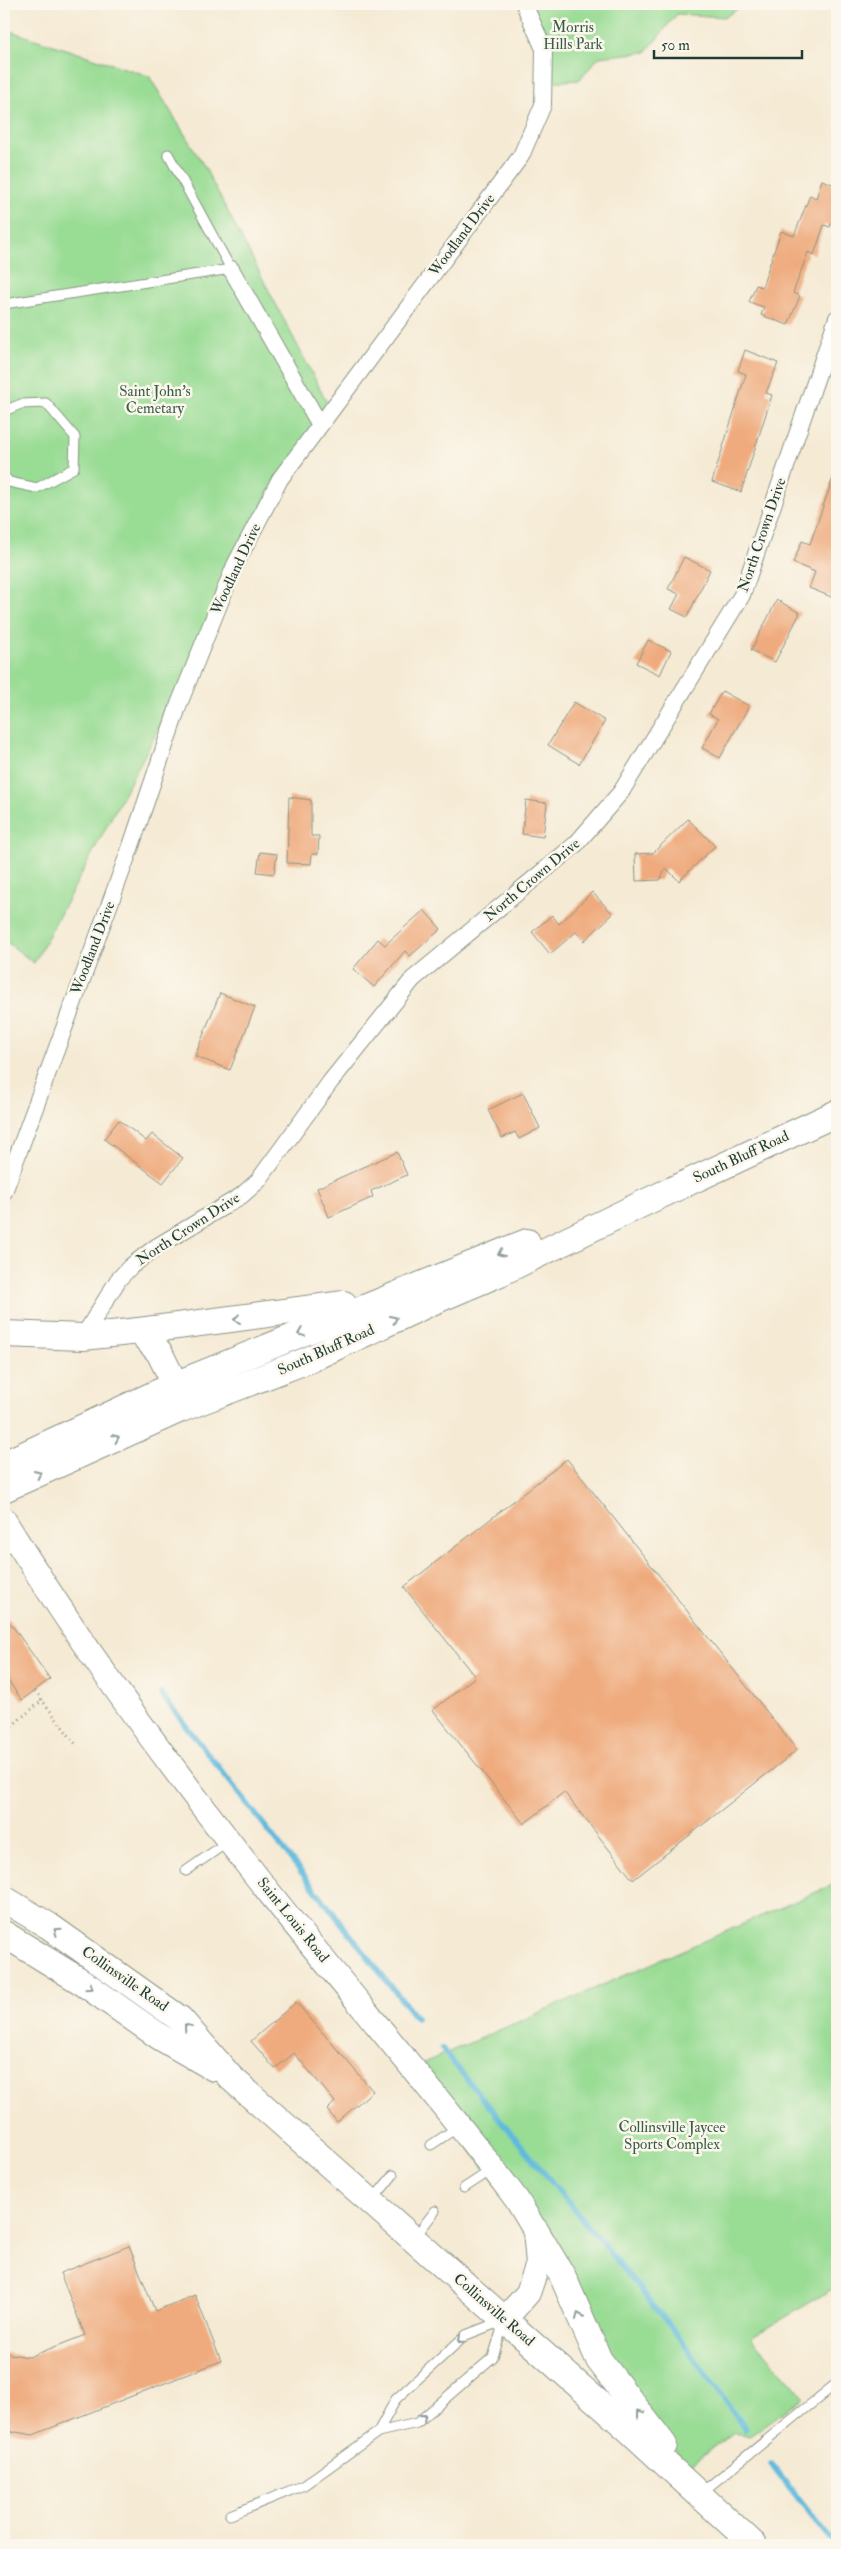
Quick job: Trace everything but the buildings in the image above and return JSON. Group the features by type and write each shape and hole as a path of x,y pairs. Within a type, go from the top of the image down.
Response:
{"main road":[{"name":"South Bluff Road","path":"176,1397 308,1360 434,1301 500,1273 646,1202 837,1113"},
{"name":"South Bluff Road","path":"4,1490 68,1447 406,1292 566,1225 646,1202"},
{"path":"4,1334 83,1337 302,1311 406,1292"},
{"path":"139,1331 159,1352 169,1372 176,1397"},
{"name":"South Bluff Road","path":"4,1464 68,1447"},
{"name":"Collinsville Road","path":"4,1899 49,1926 180,2019 230,2077 701,2493 754,2545"},
{"name":"Collinsville Road","path":"4,1934 82,1982 160,2037 230,2077"},
{"path":"535,2230 563,2277 598,2360 701,2493"}],"street":[{"name":"Woodland Drive","path":"4,1192 131,846 179,704 235,565 280,478 521,156 543,105 544,82 544,49 524,4"},
{"path":"231,269 320,425"},
{"name":"North Crown Drive","path":"83,1337 118,1280 130,1267 156,1247 241,1196 258,1181 331,1081 413,979 576,844 621,792 742,595 837,318"},
{"name":"Saint Louis Road","path":"4,1520 77,1633 163,1754 229,1841 517,2200 535,2230 538,2264 528,2293 504,2320"}],"lane":[{"path":"4,304 231,269 168,154"},
{"path":"4,411 21,404 46,403 74,436 74,468 37,488 8,482 4,476"},
{"path":"186,1871 229,1841"},
{"path":"431,2145 459,2126"},
{"path":"464,2188 494,2169"},
{"path":"371,2202 393,2176"},
{"path":"413,2239 435,2212"},
{"path":"378,2432 396,2399 466,2335 504,2320"},
{"path":"230,2515 304,2485 378,2432 416,2424 493,2357 504,2320"},
{"path":"701,2493 837,2383"}],"path":[{"path":"35,1690 77,1746"},
{"path":"4,1732 42,1700"}],"green space":[{"name":"Morris Hills Park","path":"524,4 745,4 725,17 677,14 646,52 599,57 579,80 543,82 544,49"},
{"name":"Saint John's Cemetary","path":"4,29 149,76 204,166 331,410 262,512 202,647 34,963 4,940"},
{"name":"Collinsville Jaycee Sports Complex","path":"837,1883 837,2292 834,2288 751,2338 804,2397 750,2436 735,2432 689,2466 599,2360 563,2277 412,2068"}],"waterway":[{"path":"161,1694 416,2018"},
{"path":"442,2049 677,2334 745,2429"},
{"path":"771,2464 835,2545"}]}
